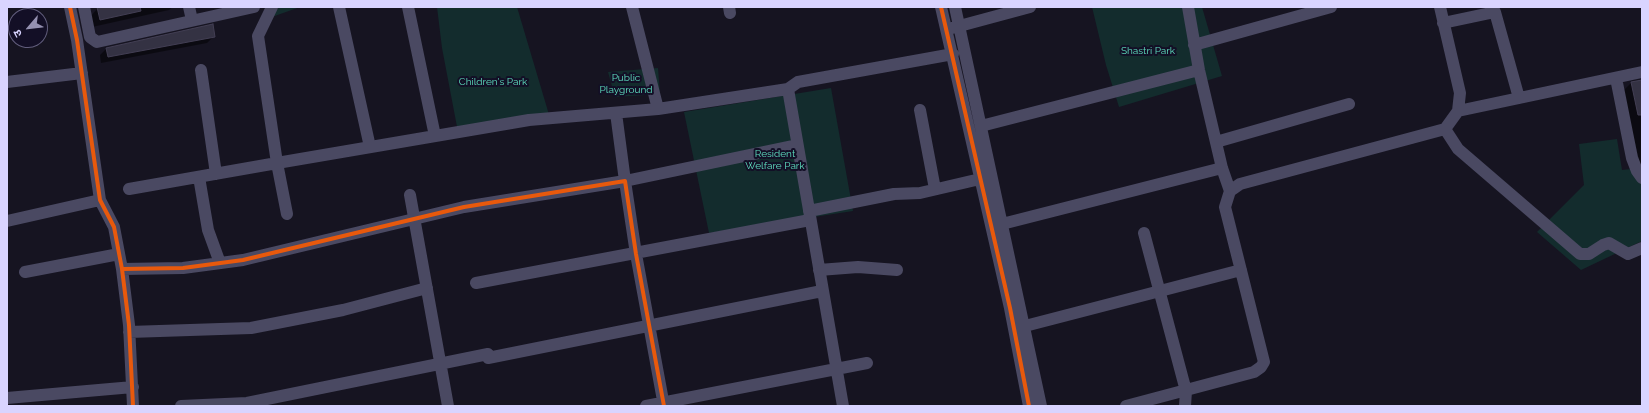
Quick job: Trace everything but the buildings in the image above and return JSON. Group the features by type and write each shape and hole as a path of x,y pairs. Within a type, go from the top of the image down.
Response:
{"street":[{"path":"70,7 82,73 100,200 114,227 122,269 129,332 133,406"},
{"path":"84,7 90,37 97,42 254,7"},
{"path":"189,7 192,20"},
{"path":"272,7 258,36 277,163 287,214"},
{"path":"339,7 370,147"},
{"path":"408,7 435,136"},
{"path":"632,7 658,109"},
{"path":"941,7 1010,308 1030,406"},
{"path":"955,7 1041,406"},
{"path":"947,29 1030,7"},
{"path":"1126,406 1141,404 1254,372 1261,367 1264,362 1225,207 1230,191 1222,168 1199,70 1188,7"},
{"path":"1194,45 1331,7"},
{"path":"1230,191 1240,184 1445,129 1458,111 1460,93 1440,7"},
{"path":"1443,23 1495,12 1519,98"},
{"path":"129,189 529,120 658,109 788,90 798,82 953,54"},
{"path":"200,70 216,174"},
{"path":"981,126 1199,70"},
{"path":"1458,111 1642,72"},
{"path":"7,82 82,73"},
{"path":"1616,78 1632,158 1637,171 1642,178"},
{"path":"788,90 843,406"},
{"path":"1216,142 1349,104"},
{"path":"920,110 936,189"},
{"path":"616,113 636,254 664,404"},
{"path":"1445,129 1458,149 1580,254 1589,254 1609,243 1628,254 1642,248"},
{"path":"122,269 183,268 243,260 414,218 464,208 625,181 797,146"},
{"path":"1002,224 1222,168"},
{"path":"199,177 208,230 220,263"},
{"path":"476,283 636,254 809,215 894,194 920,193 980,179"},
{"path":"410,195 448,406"},
{"path":"7,221 100,200"},
{"path":"1144,234 1186,391 1185,406"},
{"path":"25,272 119,254"},
{"path":"819,270 858,267 897,270"},
{"path":"1024,326 1241,270"},
{"path":"129,332 251,328 343,310 427,288"},
{"path":"181,406 247,403 440,364 822,291"},
{"path":"646,406 664,404 867,363"},
{"path":"7,398 133,387"}],"green space":[{"path":"279,7 300,7 269,18"},
{"name":"Children's Park","path":"437,7 517,7 550,118 458,132 442,48"},
{"name":"Shastri Park","path":"1092,7 1202,7 1222,76 1119,107 1106,65"},
{"name":"Public Playground","path":"658,68 660,94 615,97 608,72"},
{"name":"Resident Welfare Park","path":"831,88 853,211 709,233 684,112"},
{"path":"1617,139 1622,170 1631,169 1642,183 1642,241 1581,270 1537,232 1584,185 1579,144"}],"cycle path":[{"path":"70,7 77,40 100,200 114,227 122,269 129,325 133,406"},
{"path":"941,7 1010,308 1029,406"},
{"path":"122,269 183,268 243,260 464,207 625,181 636,254 664,406"}]}
